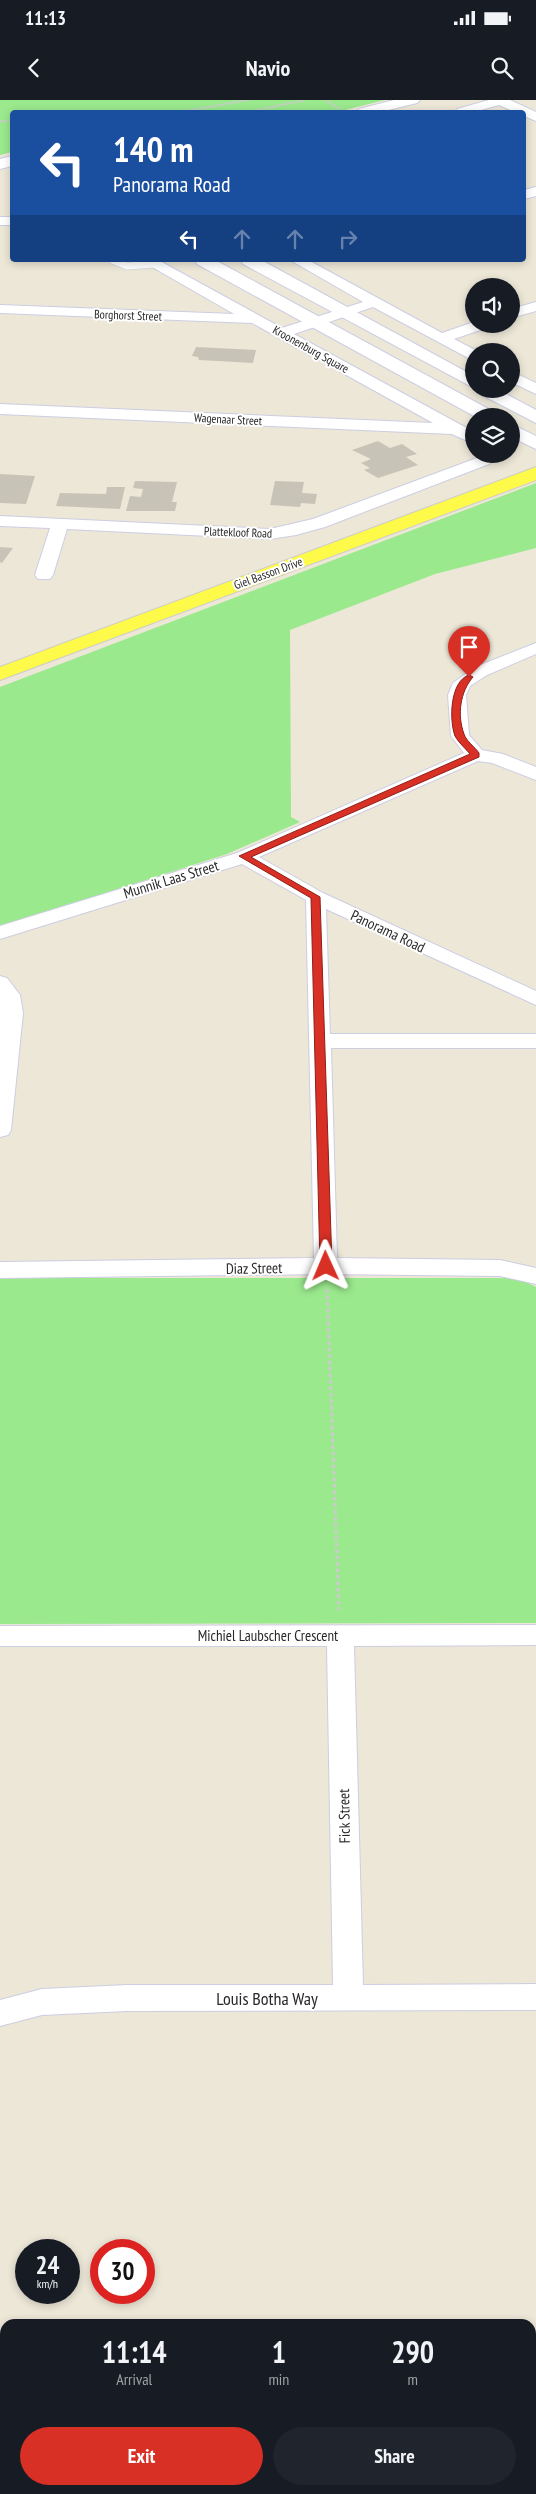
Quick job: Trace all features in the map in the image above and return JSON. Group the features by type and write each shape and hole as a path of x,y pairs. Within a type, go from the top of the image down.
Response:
{"main road":[{"name":"Giel Basson Drive","path":"0,674 536,473"}],"street":[{"path":"372,110 412,100"},
{"path":"468,110 500,100 521,110"},
{"name":"Kroonenburg Square","path":"150,262 465,434"},
{"name":"Kroonenburg Square","path":"207,262 472,408"},
{"path":"253,262 465,378"},
{"path":"303,263 465,351"},
{"path":"282,333 376,302"},
{"path":"520,311 536,306"},
{"name":"Borghorst Street","path":"0,310 255,319"},
{"path":"441,338 465,330"},
{"path":"520,381 536,389"},
{"path":"501,398 536,417"},
{"name":"Wagenaar Street","path":"0,409 456,428"},
{"path":"520,435 536,443"},
{"name":"Plattekloof Road","path":"0,521 285,533 319,523 479,463"},
{"path":"44,574 60,524"},
{"path":"536,648 481,671 462,683 457,695 460,736 476,755 496,758 536,774"},
{"name":"Munnik Laas Street","path":"0,933 244,856 476,755"},
{"name":"Panorama Road","path":"244,856 316,897 536,999"},
{"path":"316,897 326,1266"},
{"path":"0,982 9,995 12,1013 0,1130"},
{"path":"321,1041 536,1041"},
{"name":"Diaz Street","path":"0,1270 326,1266 500,1268 536,1276"},
{"name":"Fick Street","path":"340,1635 348,1998"},
{"name":"Michiel Laubscher Crescent","path":"0,1636 536,1635"},
{"name":"Louis Botha Way","path":"0,2013 42,2002 127,1998 536,1997"}],"lane":[{"path":"117,262 127,266 150,262"}],"path":[{"path":"191,110 248,100"},
{"path":"258,110 305,100"},
{"path":"325,100 341,110"},
{"path":"326,1266 340,1635"}],"green space":[{"path":"0,100 385,100 345,110 10,110 10,152 0,155"},
{"path":"536,483 536,548 435,574 290,630 291,817 300,822 227,854 0,927 0,687"},
{"path":"0,1278 508,1278 520,1279 536,1287 536,1623 0,1624"}],"building":[{"path":"196,347 256,350 253,363 199,360 198,357 192,356"},
{"path":"378,441 390,448 402,444 417,454 406,457 418,465 378,478 364,470 370,468 361,463 371,459 352,450"},
{"path":"0,474 35,476 26,504 0,503"},
{"path":"135,481 177,482 172,502 177,502 175,511 126,511 130,496 141,497 143,489 133,488"},
{"path":"275,481 304,482 302,493 317,494 315,504 301,503 300,507 270,505"},
{"path":"107,487 125,487 120,509 56,506 60,493 106,494"},
{"path":"0,547 13,548 2,563 0,562"}],"route":[{"path":"326,1266 316,897 244,856 476,755 460,736 458,717 457,695 462,683 469,677"}]}
